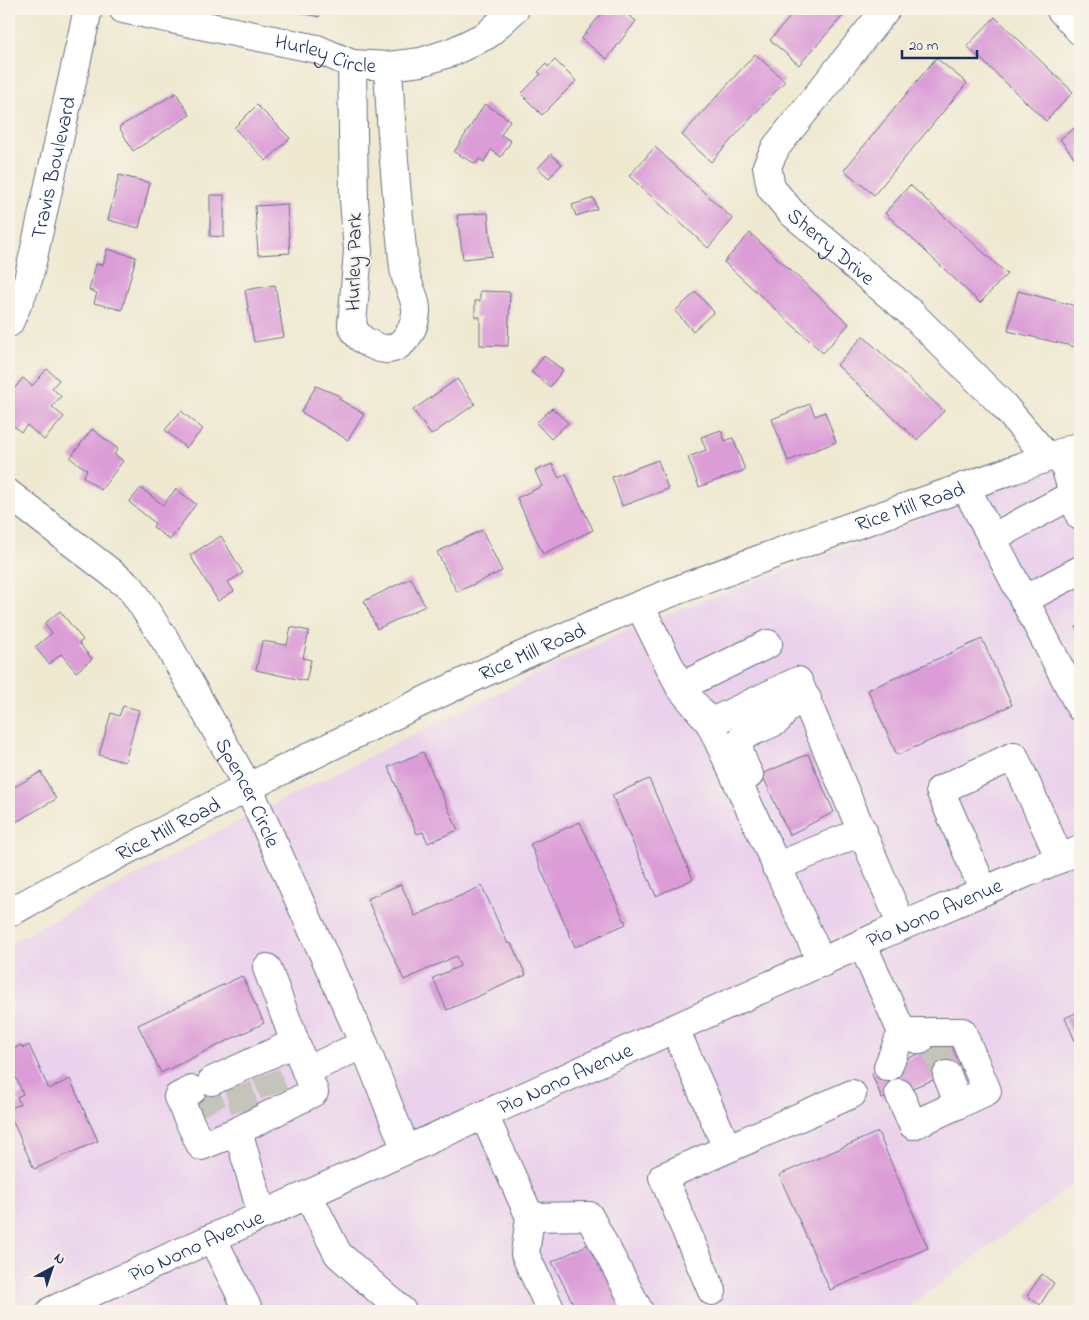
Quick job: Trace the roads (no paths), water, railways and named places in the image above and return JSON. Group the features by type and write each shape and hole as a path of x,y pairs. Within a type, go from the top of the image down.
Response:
{"street":[{"name":"Travis Boulevard","path":"9,323 28,280 88,9"},
{"name":"Hurley Circle","path":"123,9 317,48 352,64 388,66 421,62 452,52 487,35 515,9"},
{"name":"Sherry Drive","path":"886,9 776,147 767,166 771,188 792,213 911,313 1003,405 1063,452"},
{"path":"1060,9 1080,31"},
{"name":"Hurley Park","path":"352,64 354,200 358,251 352,326 356,335 380,349 392,348 407,336 413,326 416,312 404,272 388,66"},
{"name":"Rice Mill Road","path":"9,913 76,875 432,695 640,606 812,539 1063,452"},
{"path":"992,538 1077,505 1063,452"},
{"path":"965,486 1080,707"},
{"name":"Spencer Circle","path":"9,494 131,588 167,643 248,787 364,1044 406,1150"},
{"path":"1024,600 1080,570"},
{"path":"640,606 680,687 710,723 783,864"},
{"path":"680,687 768,644"},
{"path":"710,723 798,681 797,703 863,831 902,926"},
{"path":"797,703 778,720 743,736 738,742 738,752 822,963"},
{"path":"984,891 940,790 1014,756 1070,854"},
{"path":"783,864 863,831"},
{"name":"Pio Nono Avenue","path":"51,1311 902,926 1070,854"},
{"path":"862,944 902,1032 935,1047"},
{"path":"228,1106 270,1084 314,1092 267,968"},
{"path":"675,1029 727,1148"},
{"path":"888,1067 902,1032"},
{"path":"899,1093 913,1125 987,1091 962,1032 902,1032"},
{"path":"228,1106 270,1084 294,1043"},
{"path":"306,1071 364,1044"},
{"path":"947,1075 959,1104"},
{"path":"712,1290 662,1177 852,1094"},
{"path":"228,1106 262,1216"},
{"path":"484,1115 530,1217 525,1254 551,1311"},
{"path":"308,1194 338,1254 402,1311"},
{"path":"530,1217 588,1216 639,1311"},
{"path":"212,1238 249,1311"}],"tunnel":[{"path":"935,1047 947,1075"},
{"path":"266,1074 274,1094"},
{"path":"201,1086 219,1122"},
{"path":"238,1086 245,1110"}]}
